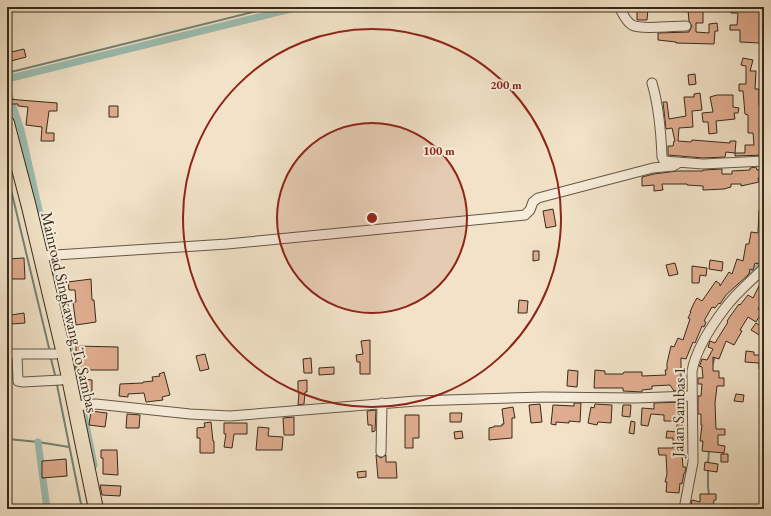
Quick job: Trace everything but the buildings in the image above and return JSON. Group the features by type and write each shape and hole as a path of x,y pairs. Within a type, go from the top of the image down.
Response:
{"highway":[{"name":"Mainroad Singkawang To Sambas","path":"7,123 55,354 96,509"},
{"name":"Mainroad Singkawang To Sambas","path":"7,156 40,256 64,354 74,406 88,509"}],"street":[{"path":"620,7 625,19 632,26 686,26"},
{"path":"652,83 656,96 661,128 662,159 667,162 703,164 764,161"},
{"path":"40,256 227,244 336,232 408,227 525,215 530,210 533,202 538,198 653,168 673,166 680,162"},
{"name":"Jalan Sambas 1","path":"684,509 692,462 692,371 694,361 702,343 725,307 764,268"},
{"path":"7,354 55,354"},
{"path":"17,354 18,381 61,380"},
{"path":"74,406 96,404 190,414 225,416 382,403 543,396 635,398 692,396"},
{"path":"381,452 382,403"}],"waterway":[{"path":"7,73 273,7"},
{"path":"7,79 299,7"},
{"path":"7,89 21,130 48,250"},
{"path":"7,173 49,348"},
{"path":"50,261 81,400"},
{"path":"749,277 764,261"},
{"path":"712,367 715,356"},
{"path":"51,359 55,375"},
{"path":"57,385 82,509"},
{"path":"83,410 94,465"},
{"path":"8,439 69,447"},
{"path":"8,439 8,509"},
{"path":"38,442 47,509"},
{"path":"708,464 709,450"},
{"path":"708,468 709,495"}]}
